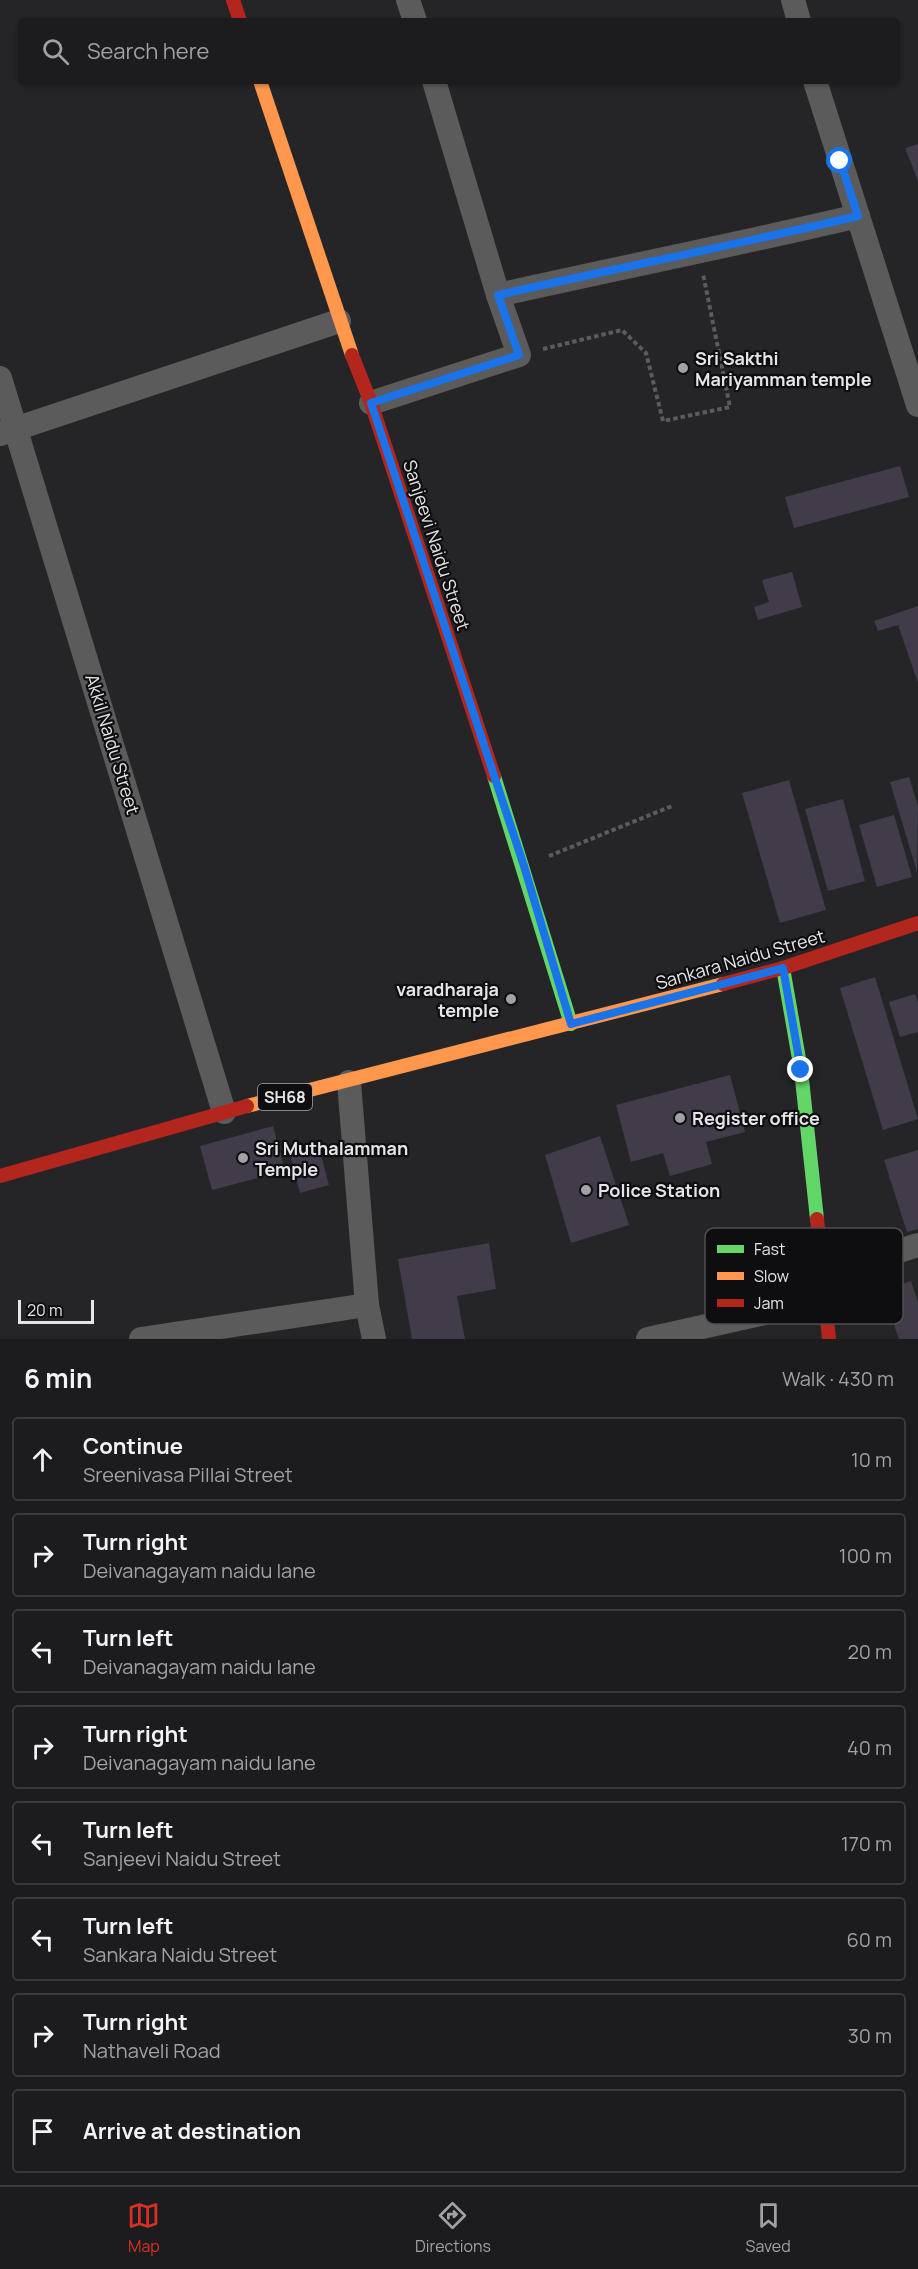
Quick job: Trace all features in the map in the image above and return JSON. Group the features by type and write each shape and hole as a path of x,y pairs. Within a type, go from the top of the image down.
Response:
{"main road":[{"path":"233,0 239,18"},
{"name":"Sanjeevi Naidu Street","path":"261,84 339,321 371,403 524,866 571,1024"},
{"name":"Sankara Naidu Street","path":"571,1024 783,968 918,923"},
{"path":"783,968 801,1070 817,1228"},
{"name":"SH68","path":"0,1176 224,1112 571,1024"},
{"path":"827,1324 829,1339"}],"street":[{"path":"408,0 414,18"},
{"path":"793,0 798,18"},
{"path":"371,403 519,355 498,295 435,84"},
{"path":"816,84 918,405"},
{"path":"498,295 630,265 699,253 858,216"},
{"path":"9,431 339,321"},
{"name":"Akkil Naidu Street","path":"0,378 9,431 224,1112"},
{"path":"349,1082 367,1305 374,1339"},
{"path":"903,1250 918,1245"},
{"path":"141,1339 367,1305"},
{"path":"648,1339 716,1324"}],"path":[{"path":"519,355 622,330 646,353 663,421 730,407 699,253"},
{"path":"524,866 672,806"}],"building":[{"path":"918,144 918,181 905,148"},
{"path":"900,466 909,497 794,528 785,497"},
{"path":"792,572 802,607 758,620 754,607 769,602 762,580"},
{"path":"918,606 918,683 898,625 878,631 874,621"},
{"path":"909,777 918,806 917,872 890,782"},
{"path":"789,780 826,910 780,923 742,793"},
{"path":"843,799 865,881 828,891 805,809"},
{"path":"894,815 912,877 877,887 859,825"},
{"path":"875,977 918,1119 883,1130 840,988"},
{"path":"915,994 918,1003 918,1032 900,1037 889,1002"},
{"name":"Register office","path":"730,1075 745,1132 706,1142 712,1164 670,1176 663,1153 631,1162 616,1105"},
{"name":"Sri Muthalamman Temple","path":"273,1126 285,1171 212,1190 200,1146"},
{"name":"Police Station","path":"600,1136 629,1225 571,1243 545,1155"},
{"path":"318,1144 329,1185 300,1193 289,1151"},
{"path":"918,1150 918,1229 907,1232 884,1160"},
{"path":"489,1243 496,1289 457,1296 465,1339 412,1339 398,1259"},
{"path":"911,1281 918,1302 918,1339 899,1339 894,1324 903,1324 903,1284"}],"traffic: fast":[{"path":"494,776 571,1024"},
{"path":"783,968 801,1070 817,1219"}],"traffic: slow":[{"path":"261,84 352,355"},
{"path":"247,1106 723,984"}],"traffic: jam":[{"path":"233,0 239,18"},
{"path":"352,355 371,403 494,776"},
{"path":"723,984 783,968 918,923"},
{"path":"0,1176 247,1106"},
{"path":"817,1219 818,1228"},
{"path":"828,1324 829,1339"}],"place":[{"name":"Sri Sakthi Mariyamman temple","path":"683,368"},
{"name":"varadharaja temple","path":"511,999"},
{"name":"Register office","path":"680,1118"},
{"name":"Sri Muthalamman Temple","path":"243,1158"},
{"name":"Police Station","path":"586,1190"}],"route":[{"path":"801,1070 783,968 571,1024 524,866 371,403 519,355 498,295 630,265 699,253 858,216 840,161"}]}
